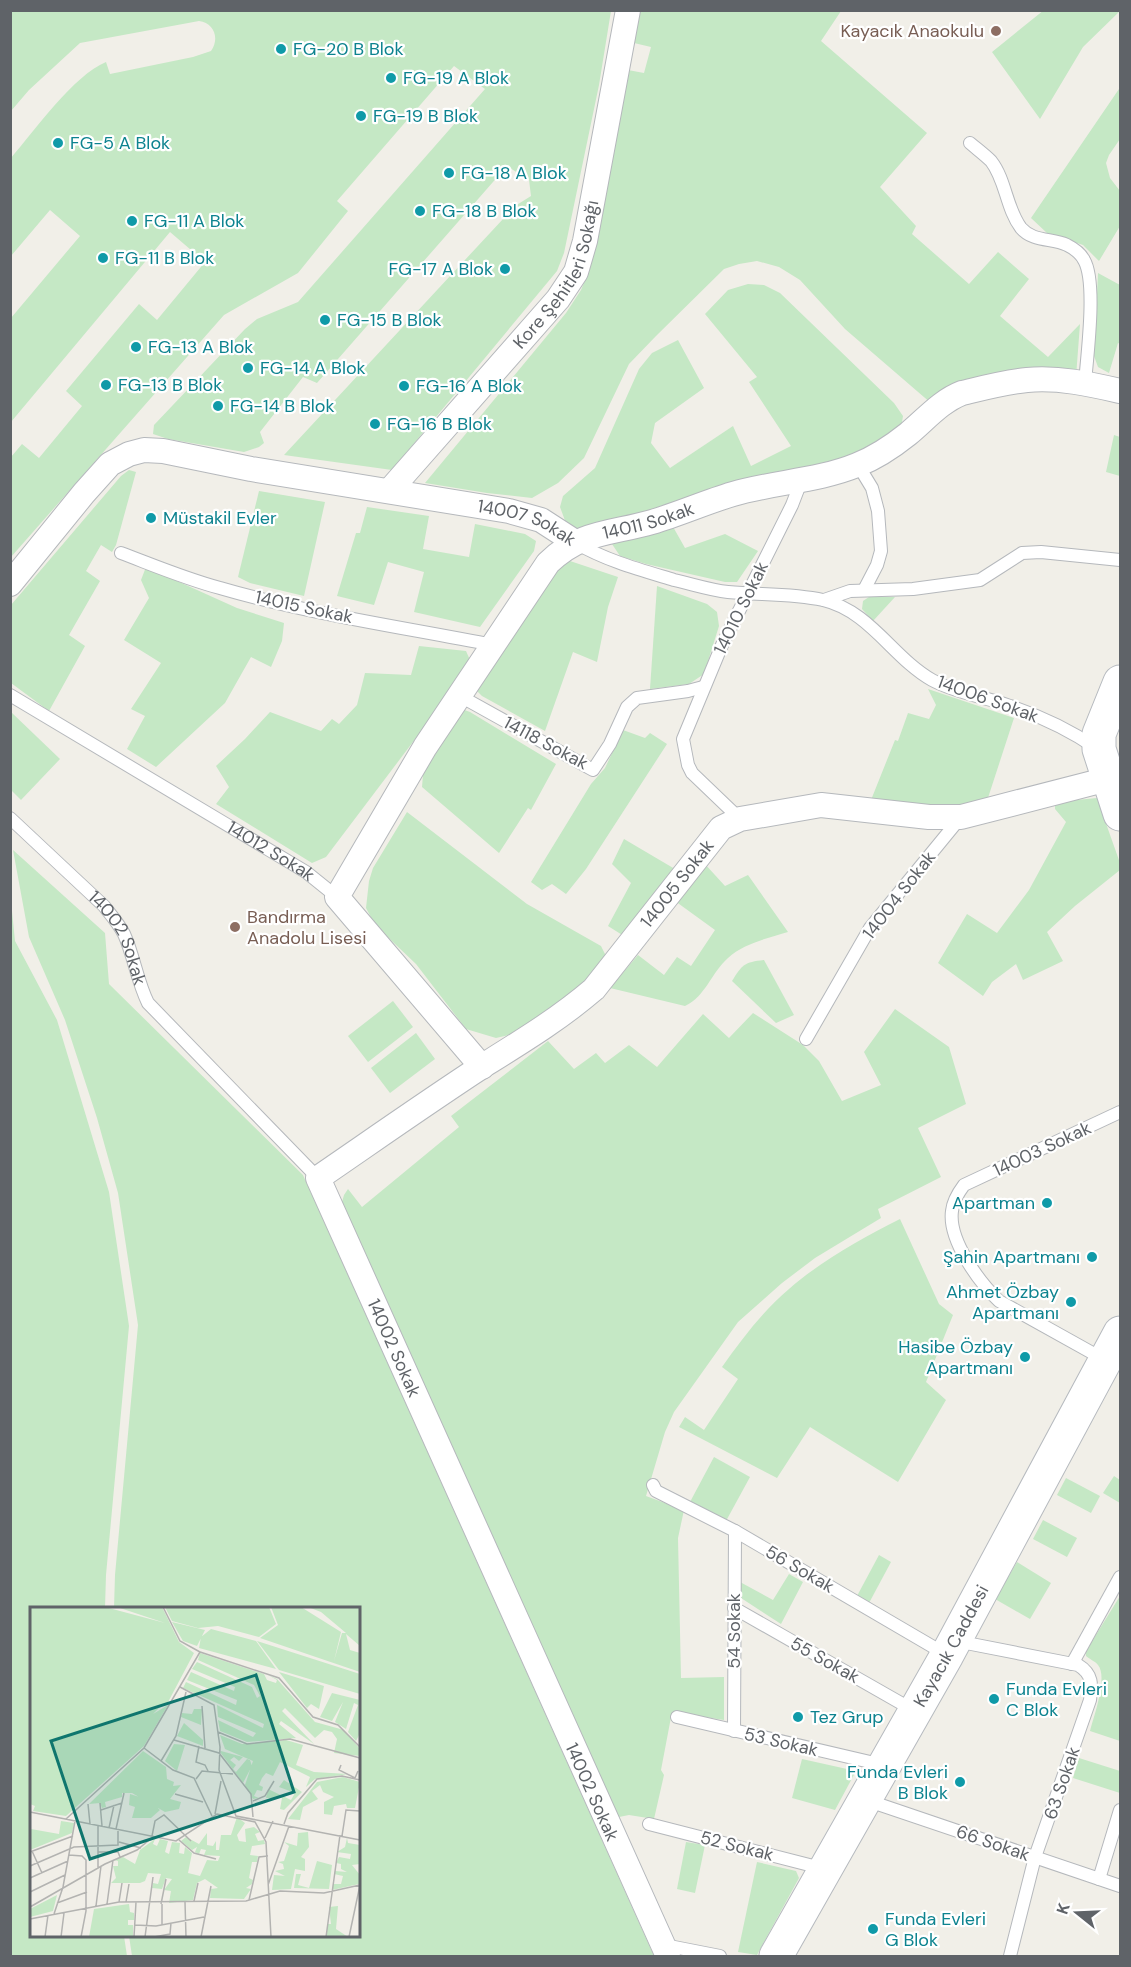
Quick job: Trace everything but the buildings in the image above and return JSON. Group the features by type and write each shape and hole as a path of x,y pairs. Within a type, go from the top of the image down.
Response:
{"main road":[{"path":"1120,682 1099,734 1104,764 1120,814"},
{"name":"Kayacık Caddesi","path":"776,1956 951,1648 1115,1349"}],"street":[{"name":"Kore Şehitleri Sokağı","path":"390,490 558,299 576,272 585,241 628,10"},
{"name":"14011 Sokak","path":"337,897 420,755 493,645 548,563 575,542 598,534 652,522 734,494 858,465 891,446 923,419 954,396 962,393 1026,380 1085,383 1120,391"},
{"name":"14007 Sokak","path":"10,584 110,464 135,452 163,451 251,469 390,490 529,515 552,525 575,542"},
{"name":"14005 Sokak","path":"318,1178 569,1011 594,989 721,828 740,819 821,805 929,817 961,817 1104,764"},
{"name":"14012 Sokak","path":"337,897 482,1067"},
{"name":"14002 Sokak","path":"318,1178 665,1951"}],"lane":[{"path":"970,143 991,161 998,173 1011,209 1026,232 1034,237 1066,245 1084,260 1088,270 1090,292 1085,383"},
{"path":"858,465 872,489 878,511 881,551 877,565 864,590"},
{"name":"14010 Sokak","path":"740,819 692,773 688,765 683,739 747,593 792,505 802,479"},
{"name":"14007 Sokak","path":"575,542 626,566 702,587 824,600 844,593 864,590 913,589 980,580 1015,555 1031,552 1120,560"},
{"name":"14015 Sokak","path":"121,553 219,588 493,645"},
{"name":"14006 Sokak","path":"824,600 854,613 918,671 934,681 1023,711 1080,737 1104,764"},
{"name":"14118 Sokak","path":"460,696 593,770 610,744 627,707 638,698 704,687"},
{"name":"14012 Sokak","path":"10,694 306,872 337,897"},
{"name":"14004 Sokak","path":"806,1039 870,928 961,817"},
{"name":"14002 Sokak","path":"10,818 116,920 124,933 141,990 148,1003 318,1178"},
{"name":"14003 Sokak","path":"1115,1349 999,1301 984,1287 964,1254 951,1212 964,1185 1120,1112"},
{"name":"56 Sokak","path":"653,1485 656,1491 735,1531 951,1648"},
{"name":"54 Sokak","path":"734,1731 735,1531"},
{"path":"951,1648 1072,1664 1120,1577"},
{"name":"55 Sokak","path":"734,1608 915,1711"},
{"name":"63 Sokak","path":"1010,1956 1035,1857 1090,1700 1090,1677 1084,1669 1072,1664"},
{"name":"53 Sokak","path":"677,1718 885,1765"},
{"name":"66 Sokak","path":"865,1800 1120,1886"},
{"path":"1099,1878 1120,1810"},
{"name":"52 Sokak","path":"649,1824 825,1869"},
{"path":"665,1951 720,1956"}],"green space":[{"path":"1044,10 1120,11 1083,47 1040,119 992,52"},
{"path":"10,11 611,11 599,85 564,253 557,271 392,470 284,455 515,206 531,196 529,180 507,166 317,383 303,377 260,432 264,443 259,447 244,452 168,439 153,434 154,425 245,329 257,319 298,302 485,89 454,66 337,201 348,211 298,273 224,315 11,557 11,457 22,444 39,458 82,406 66,391 139,304 157,320 205,262 170,232 11,422 11,318 80,236 50,210 11,256 11,158 68,91 94,69 106,62 110,74 193,57 211,51 215,36 212,28 199,21 80,43 29,90 11,111"},
{"path":"639,11 841,11 821,41 927,133 880,187 916,226 912,234 969,284 998,252 1029,279 1000,316 1048,357 1080,324 1076,377 932,404 845,329 800,280 779,267 757,261 724,269 629,364 584,458 558,483 532,498 425,483 566,313 581,290 589,271 606,195 628,70 644,73 651,47 634,43"},
{"path":"1119,89 1120,139 1106,163 1110,178 1120,191 1120,226 1099,261 1083,245 1047,233 1031,218"},
{"path":"1098,273 1120,285 1120,344 1118,343 1109,373 1098,367 1094,356"},
{"path":"748,284 764,285 780,293 894,403 903,416 901,428 862,452 826,464 578,531 567,526 560,507 563,496 595,468 639,369 652,353 678,340 704,388 655,423 651,443 670,468 733,426 751,466 791,446 749,382 757,377 705,314 728,290"},
{"path":"1114,435 1120,437 1120,476 1106,472"},
{"path":"129,470 136,472 116,545 112,552 101,545 86,571 100,581 69,635 85,646 49,711 11,683 11,605 121,476"},
{"path":"259,491 325,502 304,596 250,583 238,577"},
{"path":"367,507 429,516 423,549 469,557 475,524 525,534 536,541 534,551 480,627 414,612 424,572 388,562 374,605 337,596 356,533 360,533"},
{"path":"672,525 685,548 725,534 758,551 737,582 725,582 620,556 612,544 623,536"},
{"path":"570,561 618,577 608,607 597,662 573,652 545,731 482,696 476,690 558,569"},
{"path":"146,567 237,608 284,623 282,641 271,667 251,657 225,703 156,767 127,749 145,716 131,709 161,663 124,640 149,598 141,580"},
{"path":"657,586 707,604 717,612 719,626 704,674 689,684 650,689"},
{"path":"869,597 895,597 873,621 862,609 863,601"},
{"path":"419,646 466,651 470,660 462,677 326,857 312,863 216,804 229,787 216,766 270,712 321,731 332,719 339,724 357,705 365,673 411,675"},
{"path":"928,689 1014,718 986,804 954,812 869,805 908,713 929,719 936,705"},
{"path":"459,708 470,712 556,764 531,810 528,808 499,853 422,787 423,775"},
{"path":"11,712 60,759 21,800 11,790"},
{"path":"623,730 645,738 650,733 667,744 586,869 566,894 552,884 542,890 531,882 591,784 605,768"},
{"path":"1097,798 1120,863 1120,870 1047,932 1063,961 1023,980 1016,964 992,982 983,996 938,963 967,914 997,933 1029,890 1066,822 1055,809 1055,802"},
{"path":"407,812 527,904 601,946 608,960 566,1003 522,1032 496,1038 466,1029 416,964 375,925 366,908 373,868"},
{"path":"624,839 680,872 627,938 608,926 631,883 612,864"},
{"path":"13,850 105,933 109,984 303,1175 654,1956 132,1956 129,1937 360,1937 360,1607 114,1607 138,1325 118,1193 97,1118 65,1020 29,937"},
{"path":"704,863 725,886 748,875 788,932 741,948 734,953 722,964 698,996 685,1006 610,988 638,955 664,975 677,957 691,966 715,930 675,901"},
{"path":"11,901 15,941 57,1020 109,1192 129,1326 105,1607 30,1607 30,1937 124,1937 127,1956 11,1956"},
{"path":"764,960 794,1015 776,1023 732,981 744,965"},
{"path":"393,1001 413,1027 368,1062 348,1036"},
{"path":"895,1009 949,1047 966,1104 918,1128 941,1177 878,1209 881,1218 815,1258 782,1283 738,1322 674,1412 665,1432 646,1496 684,1510 678,1538 681,1678 724,1677 724,1720 672,1712 661,1770 664,1775 654,1819 629,1815 614,1818 594,1780 342,1202 344,1195 348,1189 362,1207 459,1127 451,1116 548,1041 574,1069 596,1053 605,1063 629,1045 657,1067 703,1014 729,1038 753,1013 803,1045 819,1061 842,1101 881,1085 864,1052"},
{"path":"416,1033 435,1059 390,1093 371,1068"},
{"path":"900,1219 939,1304 953,1315 926,1382 946,1400 898,1482 810,1427 777,1478 679,1427 685,1417 704,1430 738,1379 722,1367 753,1326 779,1298 828,1260"},
{"path":"714,1457 750,1477 726,1521 690,1502"},
{"path":"1114,1476 1120,1480 1120,1503 1103,1493"},
{"path":"1066,1478 1100,1496 1091,1513 1057,1495"},
{"path":"1043,1520 1077,1538 1067,1557 1033,1539"},
{"path":"879,1555 891,1562 869,1603 857,1596"},
{"path":"1017,1562 1051,1583 1030,1619 995,1599"},
{"path":"789,1574 803,1582 781,1624 741,1598 740,1582 773,1600"},
{"path":"1120,1596 1120,1741 1090,1731 1102,1678 1098,1665 1086,1656 1086,1651"},
{"path":"1079,1758 1120,1771 1120,1793 1073,1778"},
{"path":"802,1759 856,1771 835,1810 792,1798"},
{"path":"686,1842 705,1845 695,1893 677,1889"},
{"path":"757,1862 796,1871 799,1878 757,1955 738,1952"}],"place":[{"name":"Kayacık Anaokulu","path":"996,31"},
{"name":"FG-20 B Blok","path":"281,49"},
{"name":"FG-19 A Blok","path":"391,78"},
{"name":"FG-19 B Blok","path":"361,116"},
{"name":"FG-5 A Blok","path":"58,143"},
{"name":"FG-18 A Blok","path":"449,173"},
{"name":"FG-18 B Blok","path":"420,211"},
{"name":"FG-11 A Blok","path":"132,221"},
{"name":"FG-11 B Blok","path":"103,258"},
{"name":"FG-17 A Blok","path":"505,269"},
{"name":"FG-15 B Blok","path":"325,320"},
{"name":"FG-13 A Blok","path":"136,347"},
{"name":"FG-14 A Blok","path":"248,368"},
{"name":"FG-13 B Blok","path":"106,385"},
{"name":"FG-16 A Blok","path":"404,386"},
{"name":"FG-14 B Blok","path":"218,406"},
{"name":"FG-16 B Blok","path":"375,424"},
{"name":"Müstakil Evler","path":"151,518"},
{"name":"Bandırma Anadolu Lisesi","path":"235,927"},
{"name":"Apartman","path":"1047,1203"},
{"name":"Şahin Apartmanı","path":"1092,1257"},
{"name":"Ahmet Özbay Apartmanı","path":"1071,1302"},
{"name":"Hasibe Özbay Apartmanı","path":"1025,1357"},
{"name":"Funda Evleri C Blok","path":"994,1699"},
{"name":"Tez Grup","path":"798,1717"},
{"name":"Funda Evleri B Blok","path":"960,1782"},
{"name":"Funda Evleri G Blok","path":"873,1929"}]}
